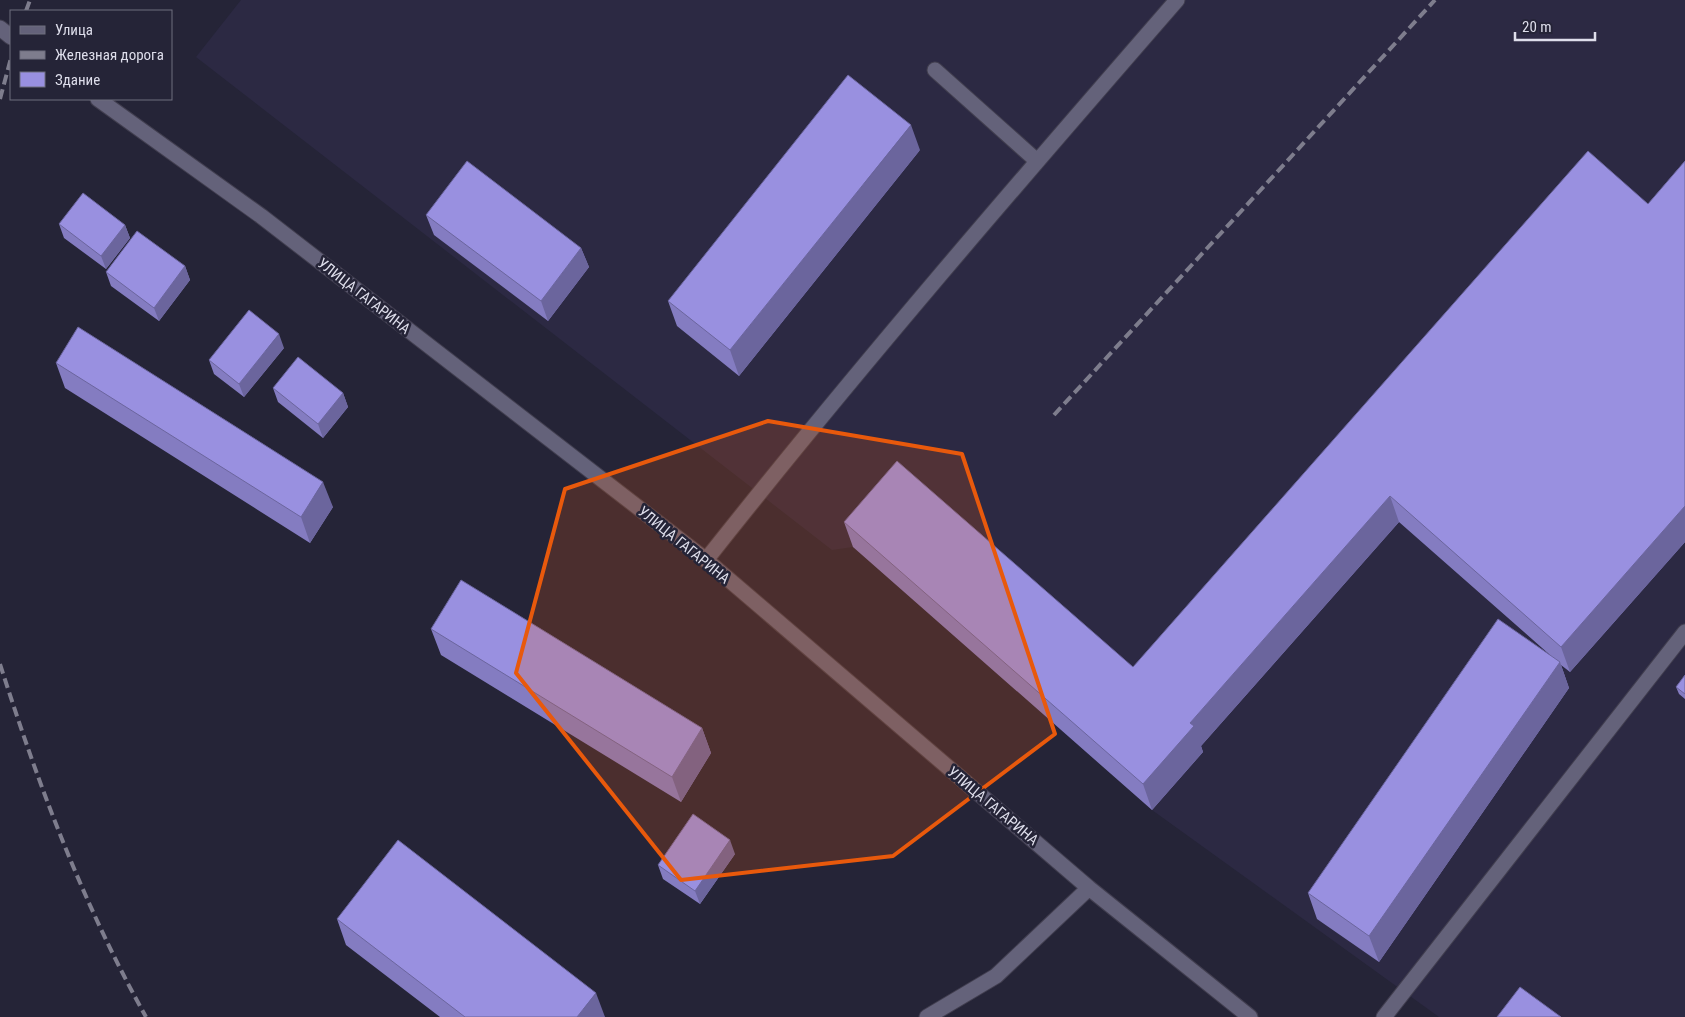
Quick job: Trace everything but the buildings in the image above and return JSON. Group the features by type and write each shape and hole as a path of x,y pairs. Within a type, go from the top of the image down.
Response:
{"street":[{"path":"706,560 758,494 1037,161 1176,0"},
{"path":"936,70 1037,161"},
{"name":"УЛИЦА ГАГАРИНА","path":"99,100 261,216 706,560 1089,888 1250,1017"},
{"path":"1384,1017 1685,632"},
{"path":"928,1017 996,976 1089,888"}],"highlighted area":[{"path":"768,421 962,454 1055,734 893,856 681,880 516,673 565,489"}],"shaded area":[{"path":"241,0 1685,0 1685,1017 1439,1017 1152,810 853,547 832,550 196,57"}],"railway":[{"path":"26,10 30,0"},
{"path":"1054,415 1435,0"},
{"path":"0,99 10,62"},
{"path":"0,664 30,755 82,888 146,1017"}]}
